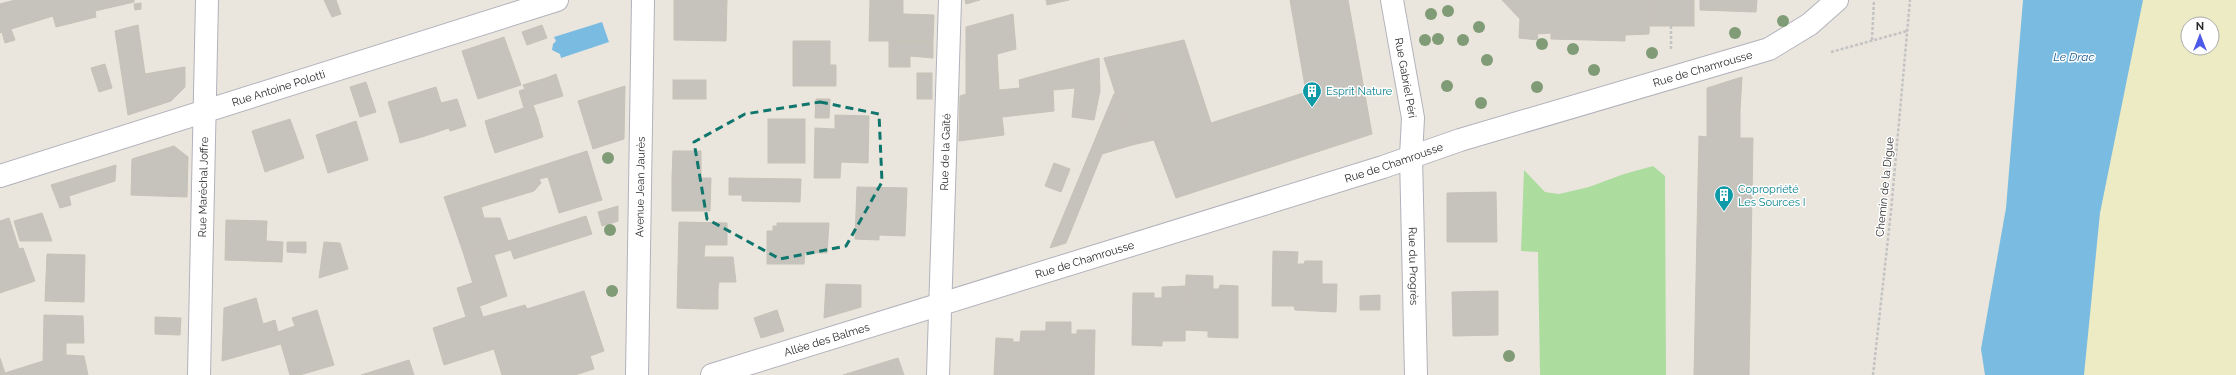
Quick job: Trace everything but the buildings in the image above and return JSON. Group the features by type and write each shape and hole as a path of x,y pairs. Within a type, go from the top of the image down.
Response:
{"street":[{"name":"Rue Maréchal Joffre","path":"199,375 206,110 207,0"},
{"name":"Rue Antoine Polotti","path":"0,176 557,0"},
{"name":"Avenue Jean Jaurès","path":"637,375 643,0"},
{"name":"Rue de la Gaîté","path":"938,375 950,0"},
{"name":"Rue Gabriel Péri","path":"1392,0 1413,118 1411,156"},
{"name":"Rue de Chamrousse","path":"940,304 1384,167 1411,156 1769,49 1810,24 1836,1"},
{"name":"Rue du Progrès","path":"1411,156 1416,375"},
{"name":"Allée des Balmes","path":"712,375 940,304"}],"path":[{"path":"1872,40 1874,0"},
{"name":"Chemin de la Digue","path":"1873,375 1891,211 1910,0"},
{"path":"1831,52 1907,31"}],"highlighted area":[{"path":"820,102 879,114 882,182 846,246 780,259 707,219 694,142 745,114"}],"green space":[{"path":"1653,166 1665,176 1666,375 1540,375 1538,252 1521,251 1524,170 1545,192 1559,194 1589,187 1624,174"}],"sand":[{"path":"2023,0 2236,0 2236,375 1985,375 1981,349 2006,208"}],"water":[{"name":"Le Drac","path":"2023,0 2143,0 2100,213 2084,375 1985,375 1981,349 2006,208"},
{"path":"602,22 609,42 561,58 560,54 552,50 553,44 556,41 554,37"}],"place":[{"name":"Esprit Nature","path":"1312,108"},
{"name":"Copropriété Les Sources I","path":"1724,212"}]}
